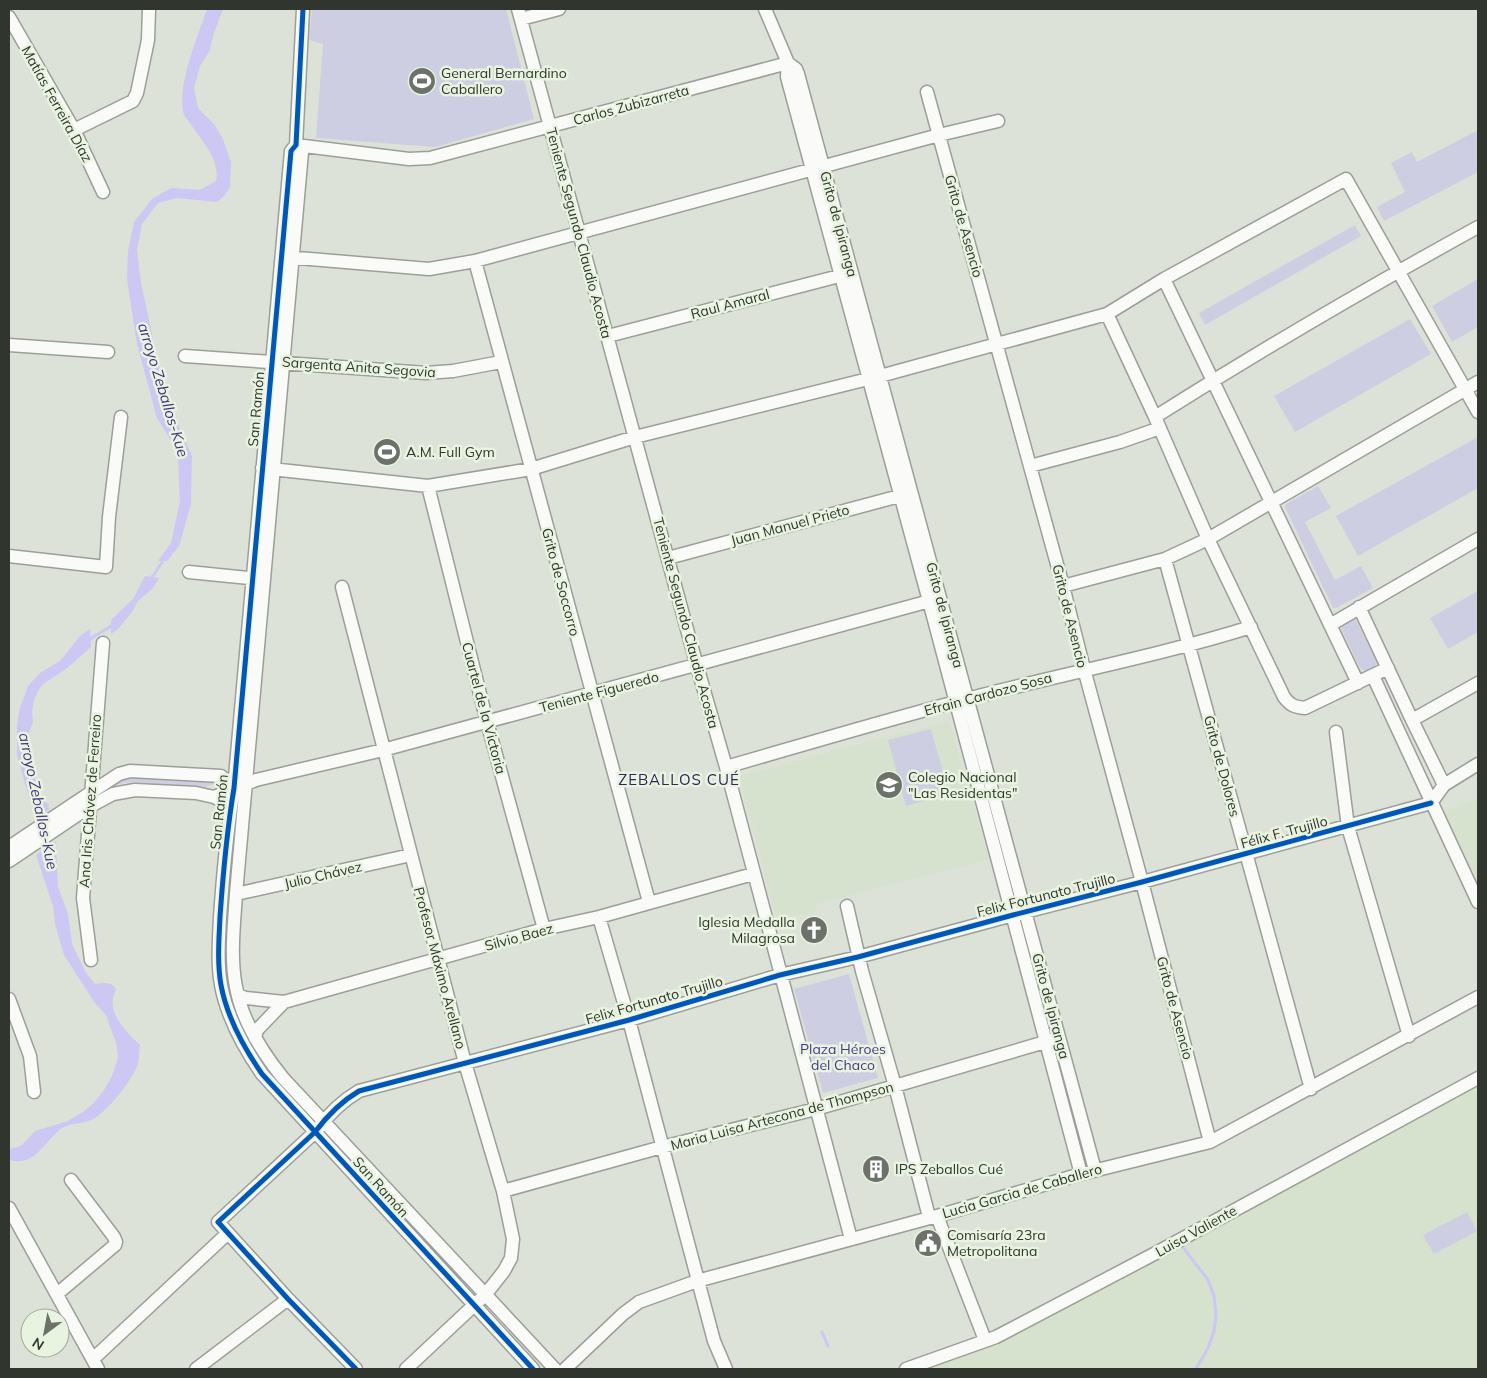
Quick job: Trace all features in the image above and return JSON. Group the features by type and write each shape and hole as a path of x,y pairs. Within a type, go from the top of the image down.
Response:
{"street":[{"path":"74,130 133,101 137,93 148,40 149,9"},
{"name":"San Ramón","path":"303,9 296,145 291,151 288,257 240,780 229,815 222,891 219,947 221,985 232,1020 245,1049 262,1074 319,1126 555,1369"},
{"path":"520,14 559,9"},
{"name":"Grito de Ipiranga","path":"765,9 788,63 796,69 798,74 818,169 961,700 1019,913 1060,1038 1095,1170"},
{"name":"Teniente Segundo Claudio Acosta","path":"520,14 696,666 726,767 851,1239"},
{"name":"Matías Ferreira Díaz","path":"9,17 74,130 103,192"},
{"name":"Carlos Zubizarreta","path":"296,145 409,159 430,158 788,63"},
{"name":"Grito de Asencio","path":"927,92 1063,586 1210,1142"},
{"path":"288,257 429,269 475,261 939,135 998,121"},
{"path":"268,469 428,486 531,470 635,437 874,377 1107,314 1164,279 1346,179 1478,412"},
{"path":"1030,466 1120,442 1158,422 1213,380 1398,271 1478,227"},
{"name":"Grito de Soccorro","path":"475,261 648,902"},
{"name":"Raul Amaral","path":"608,336 846,274"},
{"path":"1164,279 1358,683"},
{"path":"1107,314 1158,422 1208,539 1289,703 1295,707 1305,708 1388,668"},
{"path":"9,346 108,352"},
{"name":"Sargenta Anita Segovia","path":"185,356 426,373 453,372 501,362"},
{"path":"1063,586 1165,559 1208,539 1478,382"},
{"path":"9,556 106,567 109,517 121,417"},
{"name":"Cuartel de la Victoria","path":"428,486 487,722 544,929"},
{"name":"Juan Manuel Prieto","path":"668,558 906,494"},
{"path":"1330,625 1478,539"},
{"name":"Grito de Dolores","path":"1165,559 1310,1089"},
{"path":"189,572 258,579"},
{"name":"Profesor Máximo Arellano","path":"342,587 465,1063 503,1191 513,1239 511,1258 504,1271 485,1295 406,1369"},
{"name":"Teniente Figueredo","path":"214,797 240,780 383,750 934,600"},
{"path":"1359,607 1444,785"},
{"name":"Efrain Cardozo Sosa","path":"726,767 961,700 1190,646 1251,627"},
{"name":"Ana Iris Chávez de Ferreiro","path":"91,960 83,898 103,643"},
{"path":"1373,676 1478,902"},
{"path":"1412,720 1478,683"},
{"path":"1336,732 1348,827 1409,1036"},
{"path":"1431,803 1444,785 1478,764"},
{"path":"9,861 30,841 63,818 90,793 119,774 130,771 240,780"},
{"name":"San Ramón","path":"240,780 245,801 233,944 236,988 255,1038 268,1059 319,1126 474,1306 533,1369"},
{"path":"63,818 113,794 135,790 196,793 214,797"},
{"name":"San Ramón","path":"214,797 225,804 229,815"},
{"name":"Félix F. Trujillo","path":"1142,882 1431,803"},
{"path":"9,847 30,841"},
{"name":"Julio Chávez","path":"236,894 411,855"},
{"name":"Silvio Baez","path":"238,995 246,998 284,1002 544,929 599,918 648,902 753,874"},
{"name":"Felix Fortunato Trujillo","path":"228,1233 218,1222 359,1090 629,1020 780,975 858,957 1142,882"},
{"path":"847,906 858,957 933,1216 985,1340"},
{"name":"Grito de Ipiranga","path":"1019,913 1046,1042 1081,1174"},
{"path":"599,918 629,1020 714,1341 726,1369"},
{"path":"9,998 30,1056 34,1092"},
{"name":"Lucia Garcia de Caballero","path":"565,1369 623,1314 639,1302 698,1281 1095,1170 1210,1142 1478,998"},
{"path":"255,1038 257,1030 284,1002"},
{"name":"Maria Luisa Artecona de Thompson","path":"503,1191 662,1147 816,1109 1060,1038"},
{"name":"Luisa Valiente","path":"906,1369 996,1337 1154,1254 1478,1078"},
{"path":"57,1294 115,1245 116,1242 71,1180"},
{"path":"9,1210 95,1364 228,1233 288,1299 356,1369"},
{"path":"196,1369 210,1365 288,1299"}],"shaded area":[{"path":"949,721 989,859 816,904 816,912 777,921 739,776"},
{"path":"1478,798 1478,908 1434,816"},
{"path":"1478,1084 1478,1369 916,1369 1000,1339"}],"green space":[{"name":"General Bernardino Caballero","path":"312,9 506,9 534,119 435,147 316,138 323,44 309,40"},
{"path":"1478,130 1478,172 1384,221 1377,207 1405,192 1391,163 1412,152 1417,162"},
{"path":"1355,225 1361,236 1205,325 1199,313"},
{"path":"1478,279 1478,327 1452,342 1432,306"},
{"path":"1410,319 1431,354 1295,432 1274,396"},
{"path":"1478,437 1478,488 1358,556 1336,516"},
{"path":"1318,486 1331,508 1305,522 1335,580 1361,566 1373,588 1336,608 1333,608 1285,507 1286,504"},
{"path":"1478,591 1478,632 1448,649 1430,618"},
{"path":"1355,618 1377,663 1365,671 1360,668 1341,628"},
{"path":"931,729 949,794 906,806 888,740"},
{"path":"124,776 219,782 202,788 134,782 112,786 101,792"},
{"path":"237,814 225,945 227,976 231,994 236,1012 253,1048 267,1069 312,1119 258,1060 238,1023 229,995 225,966 224,936 225,905 235,815"},
{"name":"Plaza Héroes del Chaco","path":"849,974 878,1078 823,1093 794,989"},
{"path":"1467,1212 1477,1231 1434,1254 1423,1235"}],"water":[{"path":"207,9 223,9 210,50 200,66 194,88 198,108 214,124 222,137 231,162 230,187 217,202 177,198 158,203 142,224 137,250 141,283 170,407 192,456 191,504 179,546 167,561 158,561 171,543 180,501 178,458 175,447 157,418 137,344 127,279 128,251 134,222 152,199 171,188 200,190 216,181 216,165 204,143 184,115 182,99 186,73"},
{"path":"145,576 159,578 153,588 138,601 132,612 118,629 111,634 111,620 133,599"},
{"path":"90,629 91,647 66,669 43,684 34,700 33,722 28,735 29,749 35,773 36,788 49,809 38,819 30,801 17,755 19,711 28,686 40,673 60,661 81,635"},
{"path":"56,841 58,887 68,914 72,944 86,973 95,984 107,983 115,987 113,1005 115,1013 123,1027 140,1045 138,1064 125,1087 104,1111 91,1120 62,1128 33,1157 18,1161 9,1160 9,1149 21,1146 35,1131 68,1121 94,1103 112,1076 118,1058 117,1046 106,1015 95,1003 64,955 55,924 53,906 36,855"}],"waterway":[{"name":"arroyo Zeballos-Kue","path":"150,580 165,558"},
{"name":"arroyo Zeballos-Kue","path":"88,640 113,625"},
{"path":"1182,1246 1208,1280 1214,1296 1216,1316 1214,1331 1208,1348 1196,1369"},
{"path":"822,1332 828,1346"}],"cycle path":[{"path":"303,9 296,145 291,151 234,788 222,885 219,951 221,985 227,1009 237,1032 262,1074 533,1369"},
{"path":"356,1369 288,1299 218,1222 315,1132 335,1109 359,1091 629,1020 780,975 858,957 1142,882 1431,803"}],"place":[{"name":"General Bernardino Caballero","path":"422,81"},
{"name":"A.M. Full Gym","path":"387,452"},
{"name":"Colegio Nacional \"Las Residentas\"","path":"889,785"},
{"name":"Iglesia Medalla Milagrosa","path":"814,930"},
{"name":"IPS Zeballos Cué","path":"876,1169"},
{"name":"Comisaría 23ra Metropolitana","path":"928,1243"}],"district":[{"name":"ZEBALLOS CUÉ","path":"679,780"}]}
